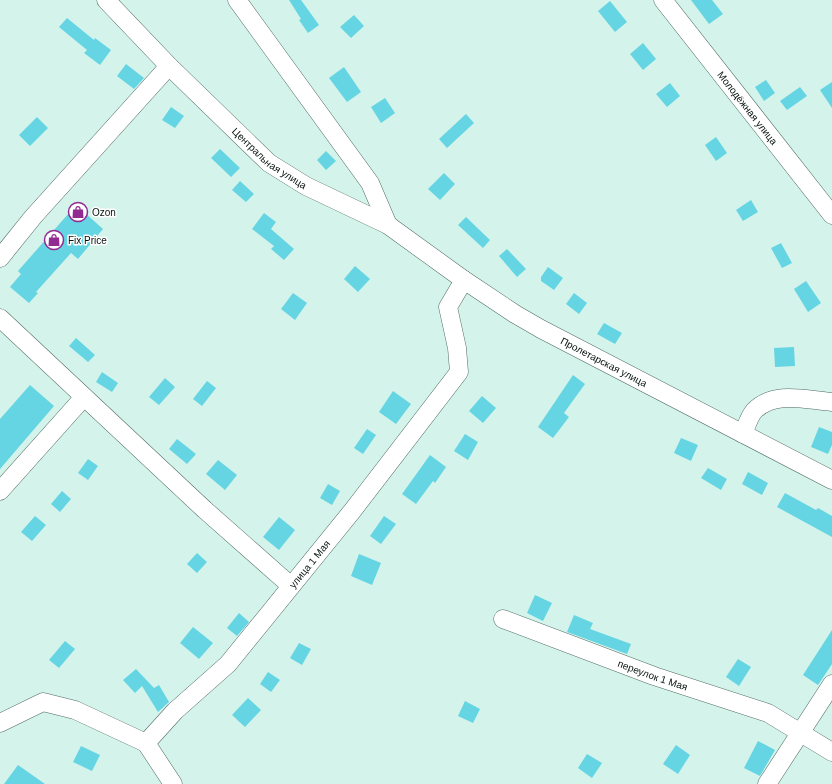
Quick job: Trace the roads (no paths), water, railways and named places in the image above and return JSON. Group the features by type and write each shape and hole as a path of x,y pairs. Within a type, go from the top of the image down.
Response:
{"street":[{"name":"Центральная улица","path":"106,0 169,66 268,163 306,186 388,225"},
{"path":"237,0 370,184 388,225"},
{"name":"Молодёжная улица","path":"663,0 832,215"},
{"path":"0,258 33,217 169,66"},
{"name":"Пролетарская улица","path":"388,225 514,314 832,480"},
{"name":"улица 1 Мая","path":"146,743 175,711 228,664 353,510 459,372 457,348 448,307 464,280"},
{"path":"0,318 199,505 291,586"},
{"path":"0,491 84,397"},
{"path":"743,434 753,412 764,403 778,397 832,402"},
{"name":"переулок 1 Мая","path":"504,619 575,648 654,676 768,713 832,752"},
{"path":"767,784 801,733 822,696 832,684"},
{"path":"0,723 43,702 75,710 146,743 173,784"}],"place":[{"name":"Ozon","path":"78,212"},
{"name":"Fix Price","path":"54,240"}]}
